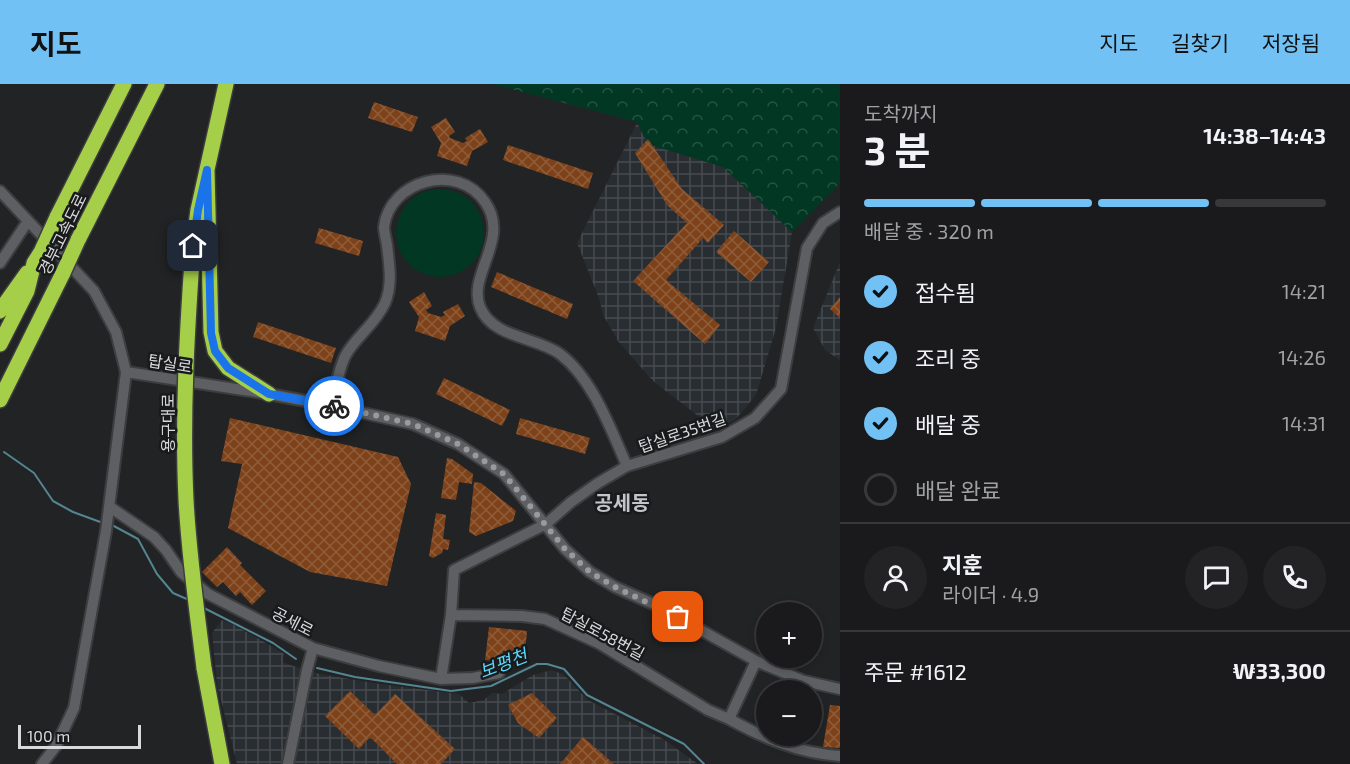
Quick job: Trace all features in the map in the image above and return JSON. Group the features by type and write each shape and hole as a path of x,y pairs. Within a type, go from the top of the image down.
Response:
{"highway":[{"name":"경부고속도로","path":"0,344 27,291 38,258 57,217 124,84"},
{"name":"경부고속도로","path":"0,400 157,84"},
{"name":"용구대로","path":"222,764 204,668 190,558 185,459 186,345 193,246 198,210 226,84"},
{"path":"207,170 211,333 215,351 228,368 269,394"},
{"path":"0,312 38,258"}],"street":[{"path":"332,406 345,355 373,323 386,302 391,277 384,227 390,209 406,192 430,179 449,178 467,185 485,201 492,219 493,241 478,290 479,307 488,319 504,331 559,354 585,381 627,466"},
{"path":"0,191 94,291 116,332 126,372 106,531 74,708 56,746 42,764"},
{"name":"탑실로35번길","path":"451,615 454,570 546,524 571,502 627,466 722,437 754,418 781,389 807,248 823,223 840,212"},
{"path":"0,263 28,221"},
{"name":"탑실로","path":"126,372 332,406 413,424 458,444 504,474 565,549 590,572 615,587 658,606 756,661"},
{"name":"공세로","path":"109,510 154,537 181,572 208,594 314,648 379,666 441,679 473,678 499,673"},
{"path":"441,679 451,615"},
{"name":"탑실로58번길","path":"451,615 522,616 545,619 600,644 708,710 766,739 798,749 840,756"},
{"path":"289,763 307,670 314,648"},
{"path":"729,719 756,661"},
{"name":"탑실로","path":"773,668 804,681 840,689"}],"shaded area":[{"path":"637,123 648,144 723,167 792,232 776,328 756,395 735,420 715,429 653,381 618,341 603,315 599,298 577,243"},
{"path":"840,262 840,360 825,350 813,328"},
{"path":"222,620 284,654 283,662 293,666 320,674 459,694 469,703 484,700 492,693 502,694 533,675 552,670 564,675 588,700 663,739 698,764 237,764 217,684 212,633"}],"green space":[{"path":"492,84 840,84 840,183 792,232 723,167 648,144 637,122"},
{"path":"440,189 457,193 471,202 480,216 484,233 480,250 471,264 457,273 440,277 423,273 409,264 400,250 396,233 400,216 409,202 423,193"}],"building":[{"path":"374,102 418,117 412,132 368,118"},
{"path":"446,118 455,132 449,136 450,138 463,143 467,141 465,138 480,129 488,142 472,151 467,166 437,156 441,143 431,127"},
{"path":"648,139 682,189 724,225 708,243 703,238 666,280 720,325 705,344 633,281 687,223 667,205 635,153"},
{"path":"508,145 593,173 588,189 503,160"},
{"path":"319,228 363,241 359,256 315,243"},
{"path":"734,231 769,262 751,282 716,252"},
{"path":"497,272 573,304 567,319 491,287"},
{"path":"424,292 432,306 426,310 428,313 441,317 445,315 443,312 458,304 465,316 450,326 445,341 415,331 419,317 409,302"},
{"path":"840,297 840,318 830,309"},
{"path":"258,322 336,348 331,363 253,337"},
{"path":"444,378 510,410 502,426 436,394"},
{"path":"230,418 398,457 411,484 387,586 310,572 228,528 242,464 221,461"},
{"path":"520,418 590,438 585,454 516,434"},
{"path":"447,458 473,474 472,484 459,482 456,500 441,498"},
{"path":"474,482 481,483 516,511 513,521 476,536 469,532"},
{"path":"436,513 446,515 443,539 450,540 448,550 443,549 442,553 433,558 429,556"},
{"path":"227,547 242,563 240,565 266,591 252,605 240,592 236,596 223,582 217,587 202,572"},
{"path":"489,627 527,631 525,653 503,651 502,662 485,660"},
{"path":"350,691 375,715 395,694 455,749 441,764 397,764 370,737 359,749 325,716"},
{"path":"532,693 557,718 539,738 518,723 508,705"},
{"path":"830,705 840,706 840,748 823,747"},
{"path":"583,737 614,764 560,764"}],"waterway":[{"name":"보평천","path":"4,452 34,473 53,501 73,512 103,523"},
{"name":"보평천","path":"112,525 138,539 157,574 173,593 189,600"},
{"name":"보평천","path":"202,607 273,643 296,659"},
{"name":"보평천","path":"317,668 355,677 451,691 491,686 537,664 547,664 564,669 587,695 684,744 704,764"}],"way so far":[{"path":"334,406 413,424 458,444 504,474 565,549 590,572 615,587 678,617"}],"district":[{"name":"공세동","path":"622,502"}],"route":[{"path":"193,246 207,170 209,292 211,333 215,351 228,368 269,394 334,406"}]}
